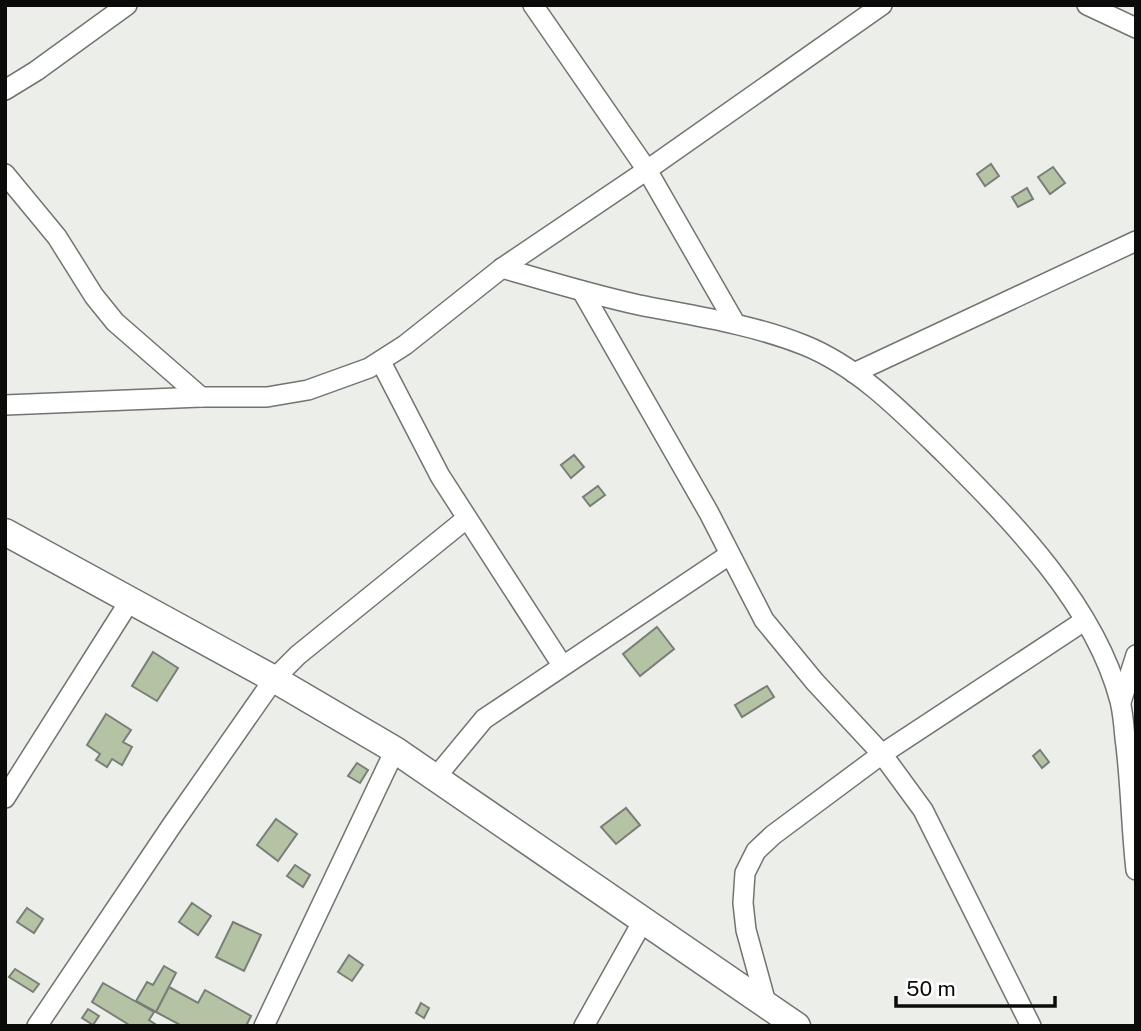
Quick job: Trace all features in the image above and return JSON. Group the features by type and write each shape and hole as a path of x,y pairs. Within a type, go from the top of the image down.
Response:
{"street":[{"path":"5,90 36,71 127,5"},
{"path":"533,5 647,170 735,323"},
{"path":"5,405 267,397 308,390 369,368 381,362 502,268 882,5"},
{"path":"1087,5 1136,28"},
{"path":"5,174 57,237 94,296 115,322 201,397"},
{"path":"854,373 1136,241"},
{"path":"502,268 582,291 771,332 806,345 833,358 854,373 917,426 995,504 1056,578 1099,645 1121,702 1132,787 1136,870"},
{"path":"582,291 693,484 764,620 815,682 882,754 923,810 1031,1026"},
{"path":"381,362 426,452 466,519 562,665"},
{"path":"37,1026 274,679 298,654 466,519"},
{"path":"5,533 274,679 395,750 797,1026"},
{"path":"436,777 484,719 729,555"},
{"path":"5,798 129,601"},
{"path":"766,1003 746,930 743,903 745,873 756,851 773,835 882,754 1084,621"},
{"path":"1121,702 1136,655"},
{"path":"264,1026 395,750"},
{"path":"584,1026 644,919"}],"building":[{"path":"991,164 999,176 985,186 977,174"},
{"path":"1053,167 1065,183 1050,194 1038,177"},
{"path":"1027,188 1033,199 1018,207 1012,197"},
{"path":"574,455 584,467 571,478 561,465"},
{"path":"598,486 605,495 590,506 583,497"},
{"path":"657,627 674,649 640,676 623,654"},
{"path":"153,652 178,668 157,701 132,686"},
{"path":"767,686 774,697 742,717 735,705"},
{"path":"106,714 131,730 123,742 132,747 122,765 112,759 107,767 96,760 100,754 87,745"},
{"path":"1040,750 1049,762 1042,768 1033,756"},
{"path":"357,763 368,770 360,783 348,776"},
{"path":"626,808 640,825 616,844 601,827"},
{"path":"276,819 297,834 278,861 257,845"},
{"path":"295,865 310,875 303,887 287,876"},
{"path":"192,903 211,916 198,935 179,922"},
{"path":"27,908 43,919 34,933 17,922"},
{"path":"233,922 261,935 244,971 216,957"},
{"path":"349,955 363,965 352,981 338,972"},
{"path":"164,966 176,973 156,1012 136,1001 147,982 153,985"},
{"path":"15,969 39,984 33,992 9,977"},
{"path":"103,983 154,1012 149,1020 158,1026 131,1026 92,1002"},
{"path":"169,987 198,1003 205,990 251,1016 246,1026 182,1026 156,1012"},
{"path":"421,1003 429,1008 424,1018 416,1013"},
{"path":"88,1009 99,1016 93,1025 82,1018"}]}
